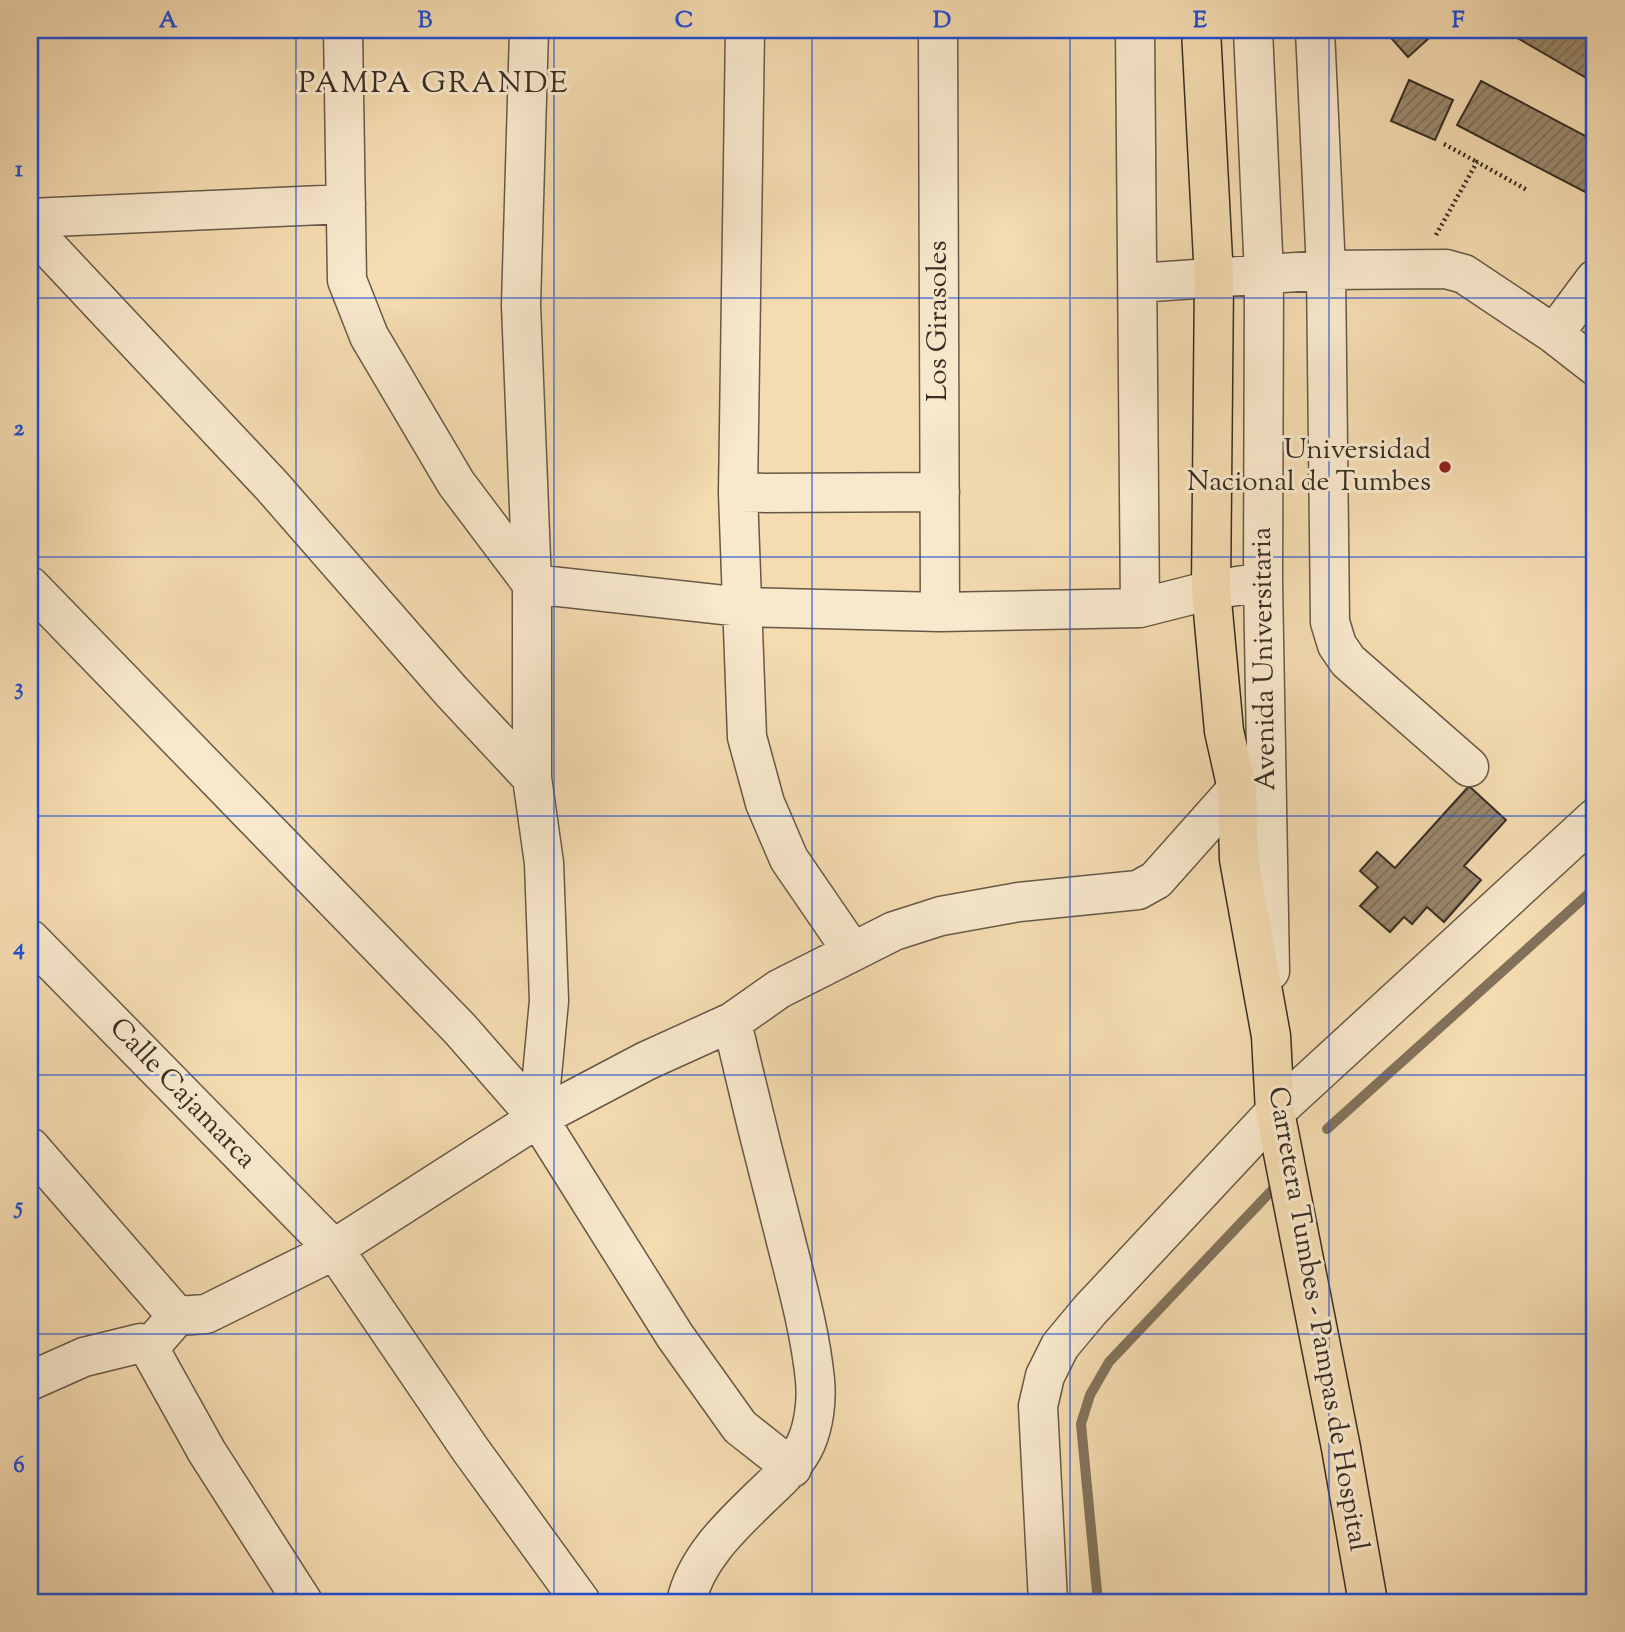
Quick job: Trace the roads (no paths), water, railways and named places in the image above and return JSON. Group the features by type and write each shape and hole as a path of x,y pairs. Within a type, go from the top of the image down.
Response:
{"main road":[{"name":"Carretera Tumbes - Pampas de Hospital","path":"1200,30 1214,279 1211,590 1224,731 1237,789 1239,859 1270,1036 1275,1112 1341,1448 1368,1602"}],"street":[{"path":"343,30 347,280 369,335 456,483 531,584 742,607 940,612 1140,608 1211,590 1263,582"},
{"path":"529,30 521,305 531,584 532,778 544,863 549,1001 538,1118"},
{"path":"745,30 738,493 747,737 765,803 789,859 852,951"},
{"name":"Los Girasoles","path":"938,30 940,612"},
{"path":"1135,30 1140,608"},
{"name":"Avenida Universitaria","path":"1252,30 1264,275 1263,582 1270,1036"},
{"path":"1315,30 1326,270 1331,622 1337,645 1348,661 1469,766"},
{"path":"30,218 346,204"},
{"path":"30,228 272,486 451,691 532,778"},
{"path":"1138,283 1326,270 1446,269 1464,274 1554,334 1595,366"},
{"path":"1554,334 1595,279"},
{"path":"738,493 940,492"},
{"path":"30,586 460,1029 538,1118 675,1336 740,1427 792,1468"},
{"path":"149,1348 177,1316 206,1314 285,1277 334,1249 538,1118 646,1061 732,1022 779,989 894,931 941,916 1019,902 1138,890 1156,880 1237,789"},
{"path":"1048,1602 1038,1406 1045,1376 1060,1346 1090,1310 1275,1112 1595,818"},
{"name":"Calle Cajamarca","path":"30,940 334,1249 470,1449 581,1602"},
{"path":"686,1602 698,1570 712,1550 731,1527 792,1468 812,1427 815,1382 796,1284 732,1022"},
{"path":"30,1147 177,1316"},
{"path":"30,1381 84,1357 126,1349 141,1343 149,1348 207,1452 303,1602"}],"waterway":[{"path":"1327,1129 1595,888"},
{"path":"1098,1602 1081,1424 1090,1395 1109,1362 1275,1187"}],"place":[{"name":"Universidad Nacional de Tumbes","path":"1445,467"}],"district":[{"name":"PAMPA GRANDE","path":"434,84"}]}
